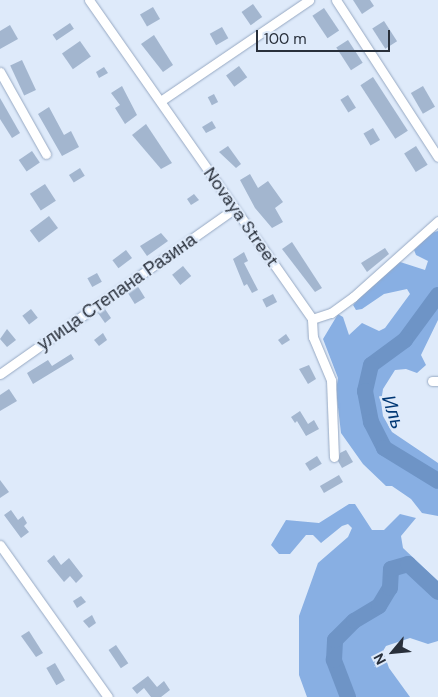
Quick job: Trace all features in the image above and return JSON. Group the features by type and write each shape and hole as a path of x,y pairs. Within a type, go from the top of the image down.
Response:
{"street":[{"name":"Novaya Street","path":"89,0 162,100 234,209 312,319 313,336 331,380 334,457"},
{"path":"162,100 308,0"},
{"path":"336,0 438,157"},
{"path":"0,72 46,154"},
{"name":"улица Степана Разина","path":"0,374 234,209"},
{"path":"312,319 331,313 353,297 438,221"},
{"path":"0,545 108,697"}],"shaded area":[{"path":"438,231 438,320 421,355 426,365 417,373 406,369 395,370 383,389 381,402 383,416 392,432 438,463 438,516 422,513 411,499 392,486 386,486 363,464 341,433 336,390 338,378 323,339 338,314 343,317 349,335 362,323 379,331 385,328 410,294 407,289 384,294 362,309 356,310 353,305 394,260 425,270 428,261 416,255 414,250 431,233"},
{"path":"349,504 355,504 372,530 384,530 400,514 416,518 401,536 403,548 438,581 438,641 428,644 410,638 386,646 383,651 389,668 410,697 307,697 299,675 299,616 318,563 348,537 352,528 348,524 342,526 321,543 313,535 306,535 290,554 279,554 271,545 286,520 319,523"}],"building":[{"path":"353,0 370,0 374,6 362,14"},
{"path":"253,4 262,17 251,25 242,12"},
{"path":"153,7 160,19 147,27 140,14"},
{"path":"324,8 339,30 327,38 312,16"},
{"path":"384,21 397,41 385,49 372,29"},
{"path":"70,23 74,29 57,41 53,35"},
{"path":"10,25 18,39 0,49 0,31"},
{"path":"222,27 228,38 216,45 210,34"},
{"path":"154,35 173,65 163,72 141,44"},
{"path":"348,40 363,63 351,70 336,48"},
{"path":"80,41 91,57 73,69 62,54"},
{"path":"22,60 36,90 24,95 10,65"},
{"path":"239,66 247,77 234,87 226,75"},
{"path":"104,67 108,73 99,78 96,72"},
{"path":"373,77 408,131 395,139 360,85"},
{"path":"122,86 137,115 125,124 115,108 120,105 111,93"},
{"path":"423,86 435,107 423,114 411,93"},
{"path":"214,94 218,102 212,105 208,97"},
{"path":"348,95 356,108 348,112 340,100"},
{"path":"0,98 20,133 12,138 0,119"},
{"path":"49,107 64,135 71,131 79,147 62,156 38,114"},
{"path":"212,121 216,128 206,133 202,127"},
{"path":"146,124 172,163 161,169 132,135"},
{"path":"373,128 380,140 370,146 363,134"},
{"path":"228,146 241,164 236,168 219,152"},
{"path":"416,146 428,165 416,172 404,153"},
{"path":"32,151 40,163 27,172 19,160"},
{"path":"80,168 85,176 74,183 69,175"},
{"path":"250,174 258,188 268,181 283,202 275,208 283,222 272,228 255,208 240,180"},
{"path":"45,184 56,201 41,211 30,194"},
{"path":"194,194 199,200 191,205 187,199"},
{"path":"49,216 58,228 39,242 30,230"},
{"path":"161,233 168,241 147,256 140,246"},
{"path":"292,242 322,288 315,292 282,249"},
{"path":"385,248 389,254 367,272 361,263"},
{"path":"126,250 132,258 118,268 112,260"},
{"path":"244,252 248,261 244,263 258,290 252,293 247,284 244,286 233,259"},
{"path":"183,266 191,276 180,285 172,275"},
{"path":"97,273 102,282 92,287 87,278"},
{"path":"137,285 145,298 135,304 127,291"},
{"path":"273,294 277,302 266,307 262,299"},
{"path":"31,309 38,318 29,324 22,316"},
{"path":"105,309 111,318 105,323 98,313"},
{"path":"7,329 16,340 7,347 0,339"},
{"path":"103,333 107,340 99,346 94,340"},
{"path":"286,334 290,340 282,345 278,340"},
{"path":"71,354 74,359 33,384 27,373 48,360 52,366"},
{"path":"309,365 316,379 308,384 299,369"},
{"path":"9,389 17,401 0,411 0,395"},
{"path":"300,411 308,424 314,420 319,429 306,436 297,421 295,423 291,417"},
{"path":"346,450 353,462 342,468 338,461 340,453"},
{"path":"317,456 322,464 310,471 305,463"},
{"path":"339,475 343,482 324,493 320,486"},
{"path":"0,480 9,492 0,498"},
{"path":"11,510 18,520 23,516 27,523 24,526 29,532 21,538 4,515"},
{"path":"54,555 61,565 69,558 83,576 76,583 70,576 64,582 47,561"},
{"path":"81,596 86,602 77,608 73,601"},
{"path":"92,615 96,623 89,628 83,621"},
{"path":"29,631 43,653 36,657 21,636"},
{"path":"116,645 128,663 121,668 109,650"},
{"path":"55,663 65,680 56,685 46,668"},
{"path":"148,676 157,687 164,681 170,690 161,697 151,697 144,688 137,694 132,688"}],"waterway":[{"name":"Иль","path":"438,295 405,340 371,365 365,391 371,422 384,448 438,481"},
{"name":"Иль","path":"348,697 334,660 335,640 354,621 379,606 390,588 391,569 408,564 438,592"}]}
